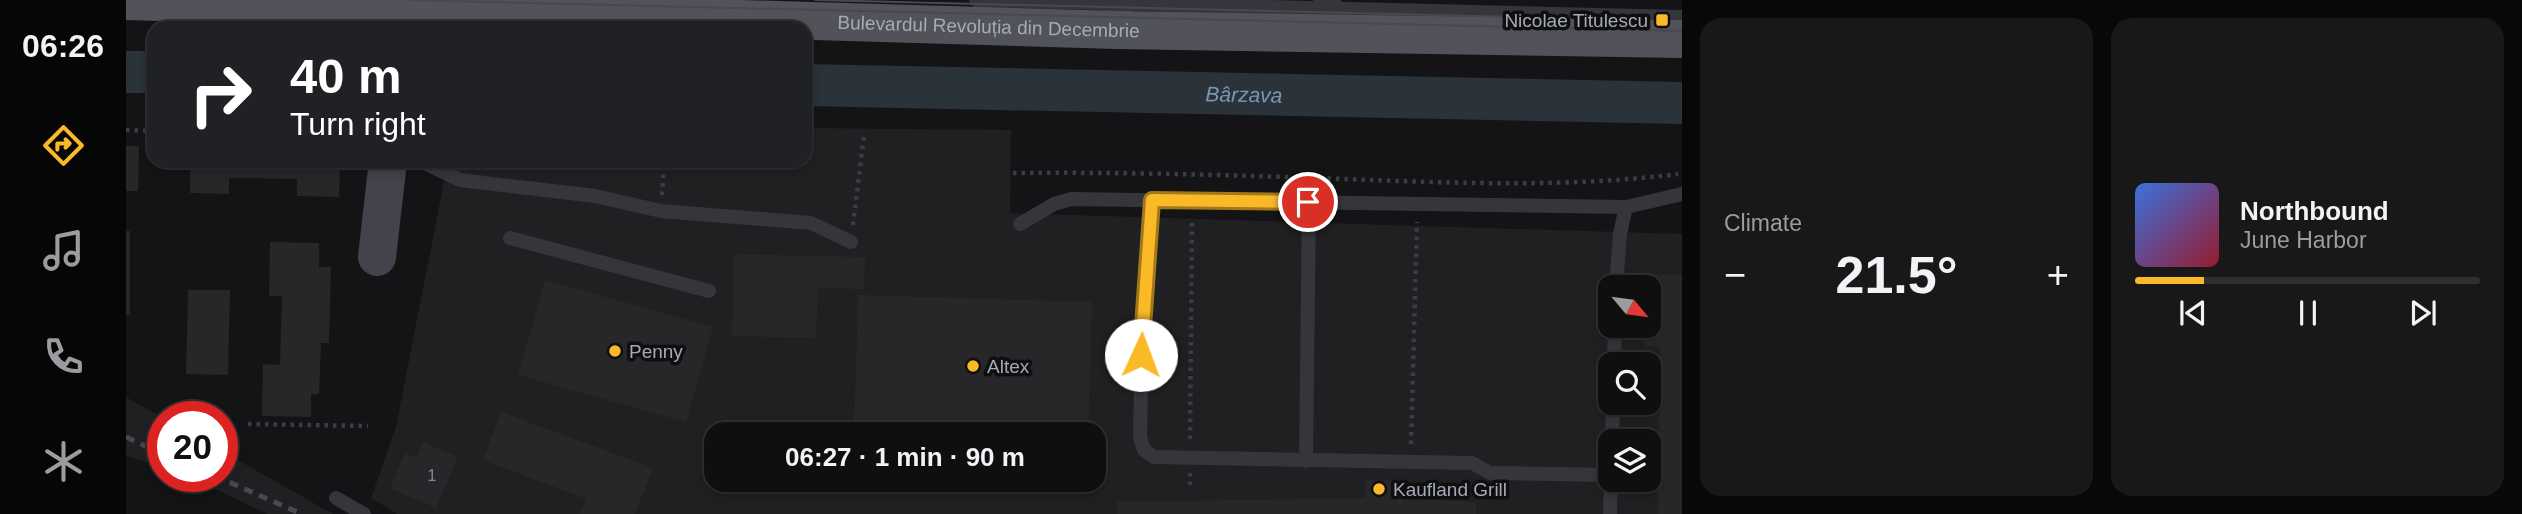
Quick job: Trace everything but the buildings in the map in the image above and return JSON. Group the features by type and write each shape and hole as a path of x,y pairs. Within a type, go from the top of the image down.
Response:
{"main road":[{"name":"Bulevardul Revoluția din Decembrie","path":"126,1 391,12 1117,11 1327,14 1682,39"}],"street":[{"path":"377,257 387,168"}],"lane":[{"path":"976,0 1117,11"},
{"path":"1327,14 1682,18"},
{"path":"435,168 460,180 595,196 662,211 811,223 851,242"},
{"path":"1020,223 1054,204 1071,199 1626,207 1682,194"},
{"path":"1152,200 1142,336 1140,437 1144,450 1154,457 1472,463 1490,473 1598,477"},
{"path":"1306,461 1308,202"},
{"path":"1617,275 1620,234 1626,207"},
{"path":"510,238 709,291"},
{"path":"1610,492 1610,514"},
{"path":"336,498 364,514"}],"path":[{"path":"126,130 147,131"},
{"path":"851,242 864,135"},
{"path":"662,211 664,168"},
{"path":"1013,173 1140,172 1566,183 1682,174"},
{"path":"1410,462 1418,172"},
{"path":"1190,485 1192,223"},
{"path":"248,424 368,426"}],"shaded area":[{"path":"812,128 1011,130 1010,213 1682,234 1682,514 397,514 371,498 396,427 447,168 812,168"},
{"path":"126,397 147,409 147,462 126,456"},
{"path":"238,460 333,514 267,514 222,492 238,492"}],"waterway":[{"name":"Bârzava","path":"126,72 147,72"},
{"name":"Bârzava","path":"812,85 1682,103"}],"tram line":[{"path":"409,0 1682,31"},
{"path":"815,0 1644,20"}],"railway":[{"path":"126,437 147,447"},
{"path":"238,486 302,514"}],"place":[{"name":"Nicolae Titulescu","path":"1662,20"},
{"name":"Penny","path":"615,351"},
{"name":"Altex","path":"973,366"},
{"name":"Kaufland Grill","path":"1379,489"}],"route":[{"path":"1141,355 1152,200 1308,202"}]}
